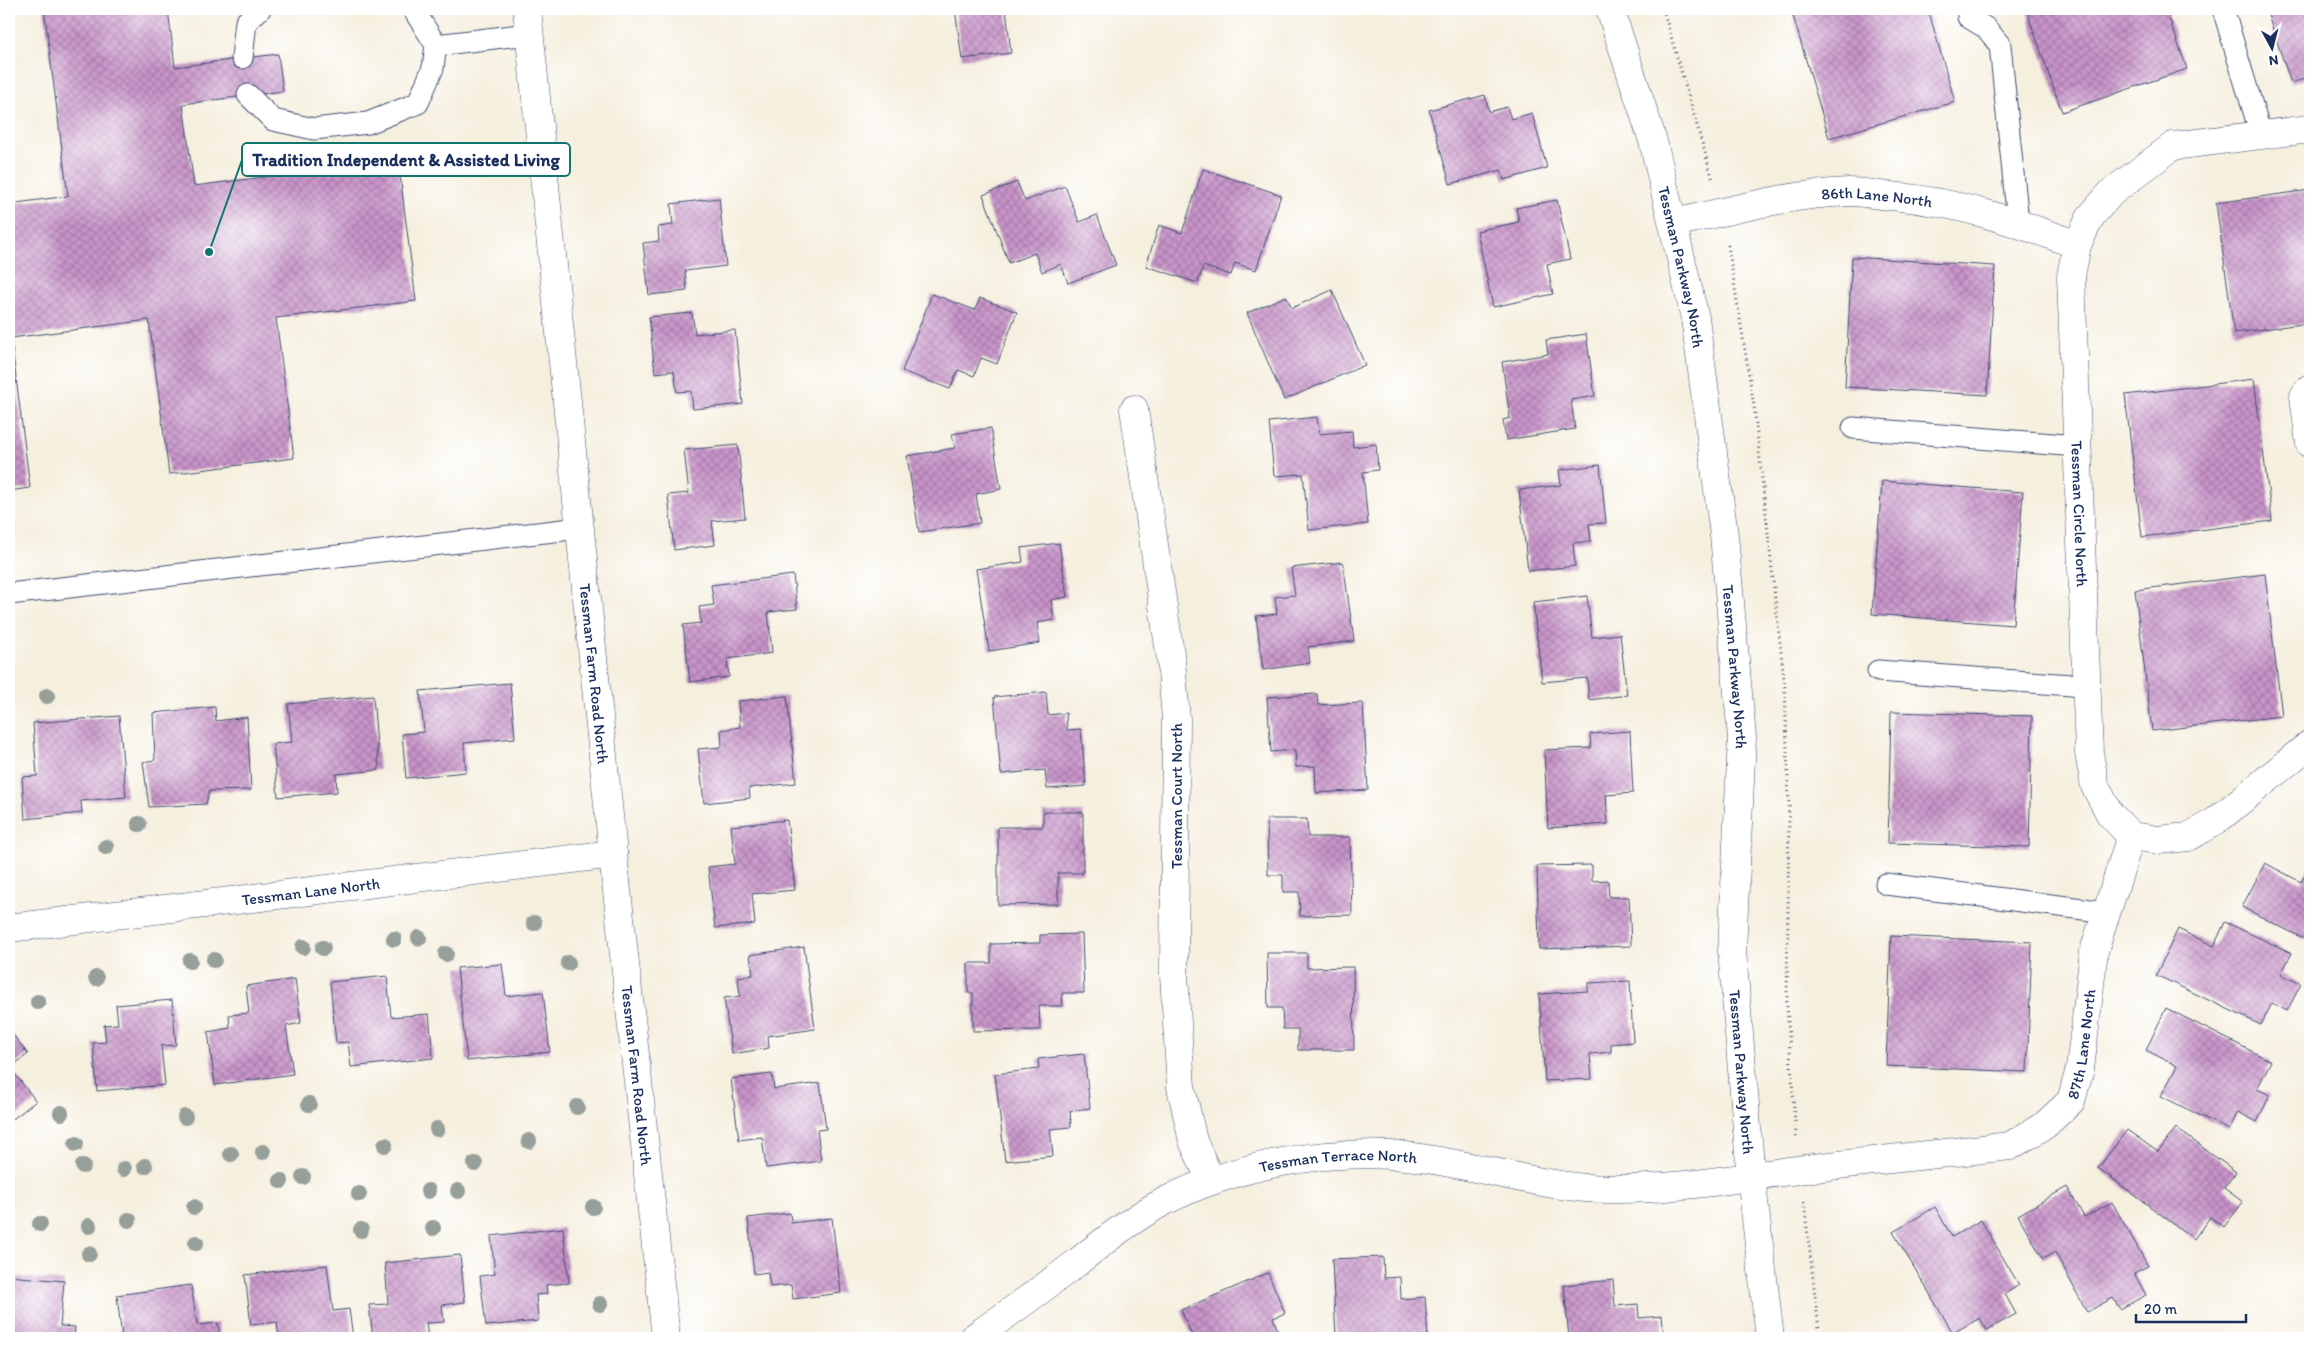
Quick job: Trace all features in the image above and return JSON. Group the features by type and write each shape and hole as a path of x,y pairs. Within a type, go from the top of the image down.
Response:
{"street":[{"name":"Tessman Parkway North","path":"1610,9 1653,141 1674,223 1695,318 1724,535 1742,738 1732,951 1750,1176 1770,1338"},
{"name":"Tessman Farm Road North","path":"528,21 613,854 666,1338"},
{"name":"Tessman Circle North","path":"2131,836 2110,814 2095,786 2089,753 2071,276 2077,245 2091,216 2112,192 2173,146 2310,129"},
{"name":"86th Lane North","path":"1674,223 1787,198 1850,192 1928,200 1968,208 2018,222 2077,245"},
{"path":"2310,388 2304,396 2310,444"},
{"name":"Tessman Court North","path":"1134,409 1171,660 1176,719 1174,975 1181,1087 1193,1141 1211,1181"},
{"path":"2131,836 2159,840 2188,837 2216,821 2310,744"},
{"name":"87th Lane North","path":"1750,1176 2010,1146 2045,1125 2071,1101 2080,1070 2094,951 2131,836"},
{"name":"Tessman Lane North","path":"9,928 613,854"},
{"name":"Tessman Terrace North","path":"973,1338 1021,1305 1122,1228 1164,1202 1211,1181 1260,1166 1361,1154 1407,1156 1575,1188 1646,1188 1750,1176"}],"lane":[{"path":"242,58 246,22 260,9"},
{"path":"248,95 273,120 314,129 368,123 418,103 433,68 436,44 413,9"},
{"path":"2223,9 2262,135"},
{"path":"1968,17 1986,28 2000,45 2018,222"},
{"path":"436,44 528,21"},
{"path":"1853,428 2077,446"},
{"path":"9,594 580,528"},
{"path":"1878,672 2086,686"},
{"path":"1886,884 2107,912"}],"path":[{"path":"1663,9 1713,182"},
{"path":"1726,237 1732,262 1754,406 1785,688 1789,808 1787,1006 1797,1145"},
{"path":"1803,1192 1820,1338"}],"building":[{"path":"44,9 168,9 175,67 278,54 283,91 183,104 194,186 398,160 416,301 276,318 294,458 169,474 149,320 11,338 30,488 9,491 9,204 68,196"},
{"path":"955,9 1006,9 1011,53 962,59"},
{"path":"1791,9 1928,9 1955,102 1829,138"},
{"path":"2026,9 2166,9 2187,69 2062,112"},
{"path":"2266,9 2310,9 2310,77 2291,83"},
{"path":"1485,95 1489,112 1507,107 1511,119 1532,113 1547,168 1504,180 1501,170 1450,184 1429,110"},
{"path":"1203,169 1281,195 1256,270 1235,263 1231,275 1203,266 1198,283 1146,266 1159,225 1182,233"},
{"path":"1017,182 1025,201 1065,186 1079,222 1097,215 1116,265 1068,283 1061,264 1042,272 1035,253 1009,263 983,195"},
{"path":"2310,190 2310,323 2234,333 2216,203"},
{"path":"719,198 726,266 685,271 687,291 649,295 643,243 659,241 658,227 673,225 671,204"},
{"path":"1557,200 1570,259 1547,264 1553,294 1493,307 1477,231 1519,222 1516,208"},
{"path":"1852,257 1995,266 1987,395 1845,387"},
{"path":"1332,290 1365,365 1284,400 1247,313 1286,296 1292,308"},
{"path":"932,294 975,310 980,298 1017,312 997,364 981,358 974,376 958,370 950,389 902,371"},
{"path":"692,313 695,334 735,330 743,404 693,409 691,391 677,392 674,371 655,373 649,317"},
{"path":"1586,334 1595,396 1571,400 1575,429 1506,440 1503,420 1510,418 1502,362 1548,354 1546,340"},
{"path":"2254,379 2272,521 2142,537 2125,395"},
{"path":"1317,417 1319,434 1352,431 1353,447 1376,444 1378,470 1363,472 1368,524 1309,530 1303,474 1274,476 1269,422"},
{"path":"991,428 1001,489 976,494 980,523 919,532 907,456 955,448 952,434"},
{"path":"738,445 745,518 712,521 715,545 674,550 668,495 689,493 684,450"},
{"path":"1600,465 1606,523 1589,524 1591,541 1573,543 1575,566 1528,571 1519,490 1561,485 1559,470"},
{"path":"1882,481 2023,492 2013,625 1872,614"},
{"path":"1059,543 1067,597 1051,600 1054,620 1037,623 1040,643 989,651 976,569 1023,562 1021,548"},
{"path":"1343,562 1354,641 1308,647 1310,663 1263,670 1256,616 1277,614 1275,597 1295,595 1291,568"},
{"path":"2265,574 2282,716 2152,731 2135,590"},
{"path":"793,575 797,609 768,612 772,653 727,659 729,677 690,682 683,625 701,623 699,607 714,605 711,585"},
{"path":"1587,596 1592,637 1620,634 1627,695 1589,700 1587,678 1542,682 1533,602"},
{"path":"510,683 515,738 464,743 466,772 406,778 402,734 424,732 420,691"},
{"path":"1046,692 1048,715 1066,713 1067,730 1081,729 1086,786 1047,789 1045,770 1001,774 994,697"},
{"path":"1317,694 1318,705 1363,703 1368,790 1316,793 1315,766 1296,767 1295,750 1271,752 1267,697"},
{"path":"373,696 379,770 336,774 337,792 278,797 273,744 292,742 288,704"},
{"path":"787,696 796,783 749,788 750,798 704,803 698,749 722,747 721,730 740,727 738,701"},
{"path":"215,707 216,721 247,717 251,790 209,791 206,804 149,807 143,762 155,760 153,713"},
{"path":"1891,712 2032,716 2029,847 1888,843"},
{"path":"119,716 126,797 81,801 82,813 25,819 22,777 37,776 33,723"},
{"path":"1630,731 1633,793 1606,795 1608,824 1548,828 1544,750 1591,748 1590,734"},
{"path":"1043,812 1083,812 1083,873 1058,873 1058,904 998,905 998,827 1043,827"},
{"path":"1267,819 1307,819 1308,837 1350,837 1352,915 1300,916 1299,892 1283,892 1283,875 1268,875"},
{"path":"787,820 795,890 752,894 755,924 715,928 708,867 735,864 731,826"},
{"path":"2265,863 2301,882 2310,865 2310,942 2242,907"},
{"path":"1592,865 1592,881 1608,880 1609,897 1629,897 1631,946 1539,949 1537,866"},
{"path":"2225,922 2292,953 2281,974 2301,984 2287,1011 2272,1003 2261,1025 2156,975 2178,929 2214,946"},
{"path":"1082,934 1084,993 1062,993 1063,1006 1039,1006 1040,1030 973,1031 973,993 968,993 968,963 991,963 991,944 1040,943 1040,935"},
{"path":"1891,936 2032,942 2027,1072 1886,1066"},
{"path":"804,947 815,1029 768,1036 769,1048 732,1054 724,998 740,996 738,977 753,975 750,955"},
{"path":"1267,953 1307,953 1307,968 1353,967 1354,1050 1298,1050 1298,1029 1283,1029 1282,1008 1268,1008"},
{"path":"502,964 506,996 543,992 550,1052 467,1061 457,968"},
{"path":"387,976 391,1017 429,1014 433,1058 351,1067 348,1042 336,1043 330,982"},
{"path":"295,979 301,1023 286,1026 293,1074 215,1085 208,1032 230,1028 229,1015 249,1013 246,986"},
{"path":"1630,981 1633,1042 1611,1044 1611,1052 1590,1054 1592,1079 1545,1081 1539,994 1588,991 1588,983"},
{"path":"172,1000 176,1045 161,1046 165,1085 97,1091 93,1043 106,1042 104,1025 118,1024 116,1005"},
{"path":"2166,1008 2271,1061 2257,1089 2270,1095 2257,1122 2238,1112 2229,1130 2161,1096 2177,1066 2146,1050"},
{"path":"9,1030 28,1054 10,1068 36,1101 9,1122"},
{"path":"1084,1054 1090,1108 1070,1111 1071,1127 1050,1129 1053,1156 1005,1161 995,1074 1039,1069 1038,1059"},
{"path":"772,1074 774,1089 820,1083 826,1129 817,1130 821,1161 766,1168 762,1137 739,1140 731,1079"},
{"path":"2176,1128 2236,1172 2224,1188 2243,1202 2224,1227 2210,1217 2194,1239 2098,1168 2127,1130 2158,1152"},
{"path":"2067,1187 2084,1217 2112,1202 2148,1266 2134,1273 2146,1295 2120,1309 2113,1298 2087,1312 2055,1252 2043,1259 2018,1215"},
{"path":"1935,1207 1952,1237 1981,1220 2019,1285 2005,1294 2016,1314 1987,1330 1980,1318 1953,1333 1893,1232"},
{"path":"790,1213 791,1223 832,1218 841,1293 793,1299 791,1285 770,1287 768,1272 754,1274 748,1218"},
{"path":"563,1228 569,1283 546,1285 547,1294 536,1295 538,1321 486,1326 480,1276 495,1274 491,1236"},
{"path":"460,1255 465,1302 442,1305 444,1322 426,1323 428,1338 373,1338 369,1305 388,1304 385,1263"},
{"path":"1383,1257 1384,1278 1400,1277 1401,1299 1425,1297 1428,1338 1336,1338 1332,1259"},
{"path":"327,1265 333,1311 349,1309 353,1338 279,1338 277,1322 251,1325 245,1275"},
{"path":"1268,1273 1285,1313 1273,1318 1281,1338 1193,1338 1181,1310"},
{"path":"9,1276 64,1281 60,1326 75,1327 74,1338 9,1338"},
{"path":"1613,1280 1615,1306 1638,1304 1639,1318 1662,1316 1664,1338 1569,1338 1564,1285"},
{"path":"191,1285 197,1325 218,1323 220,1338 122,1338 117,1295"}],"place":[{"name":"Tradition Independent & Assisted Living","path":"209,252"}]}
